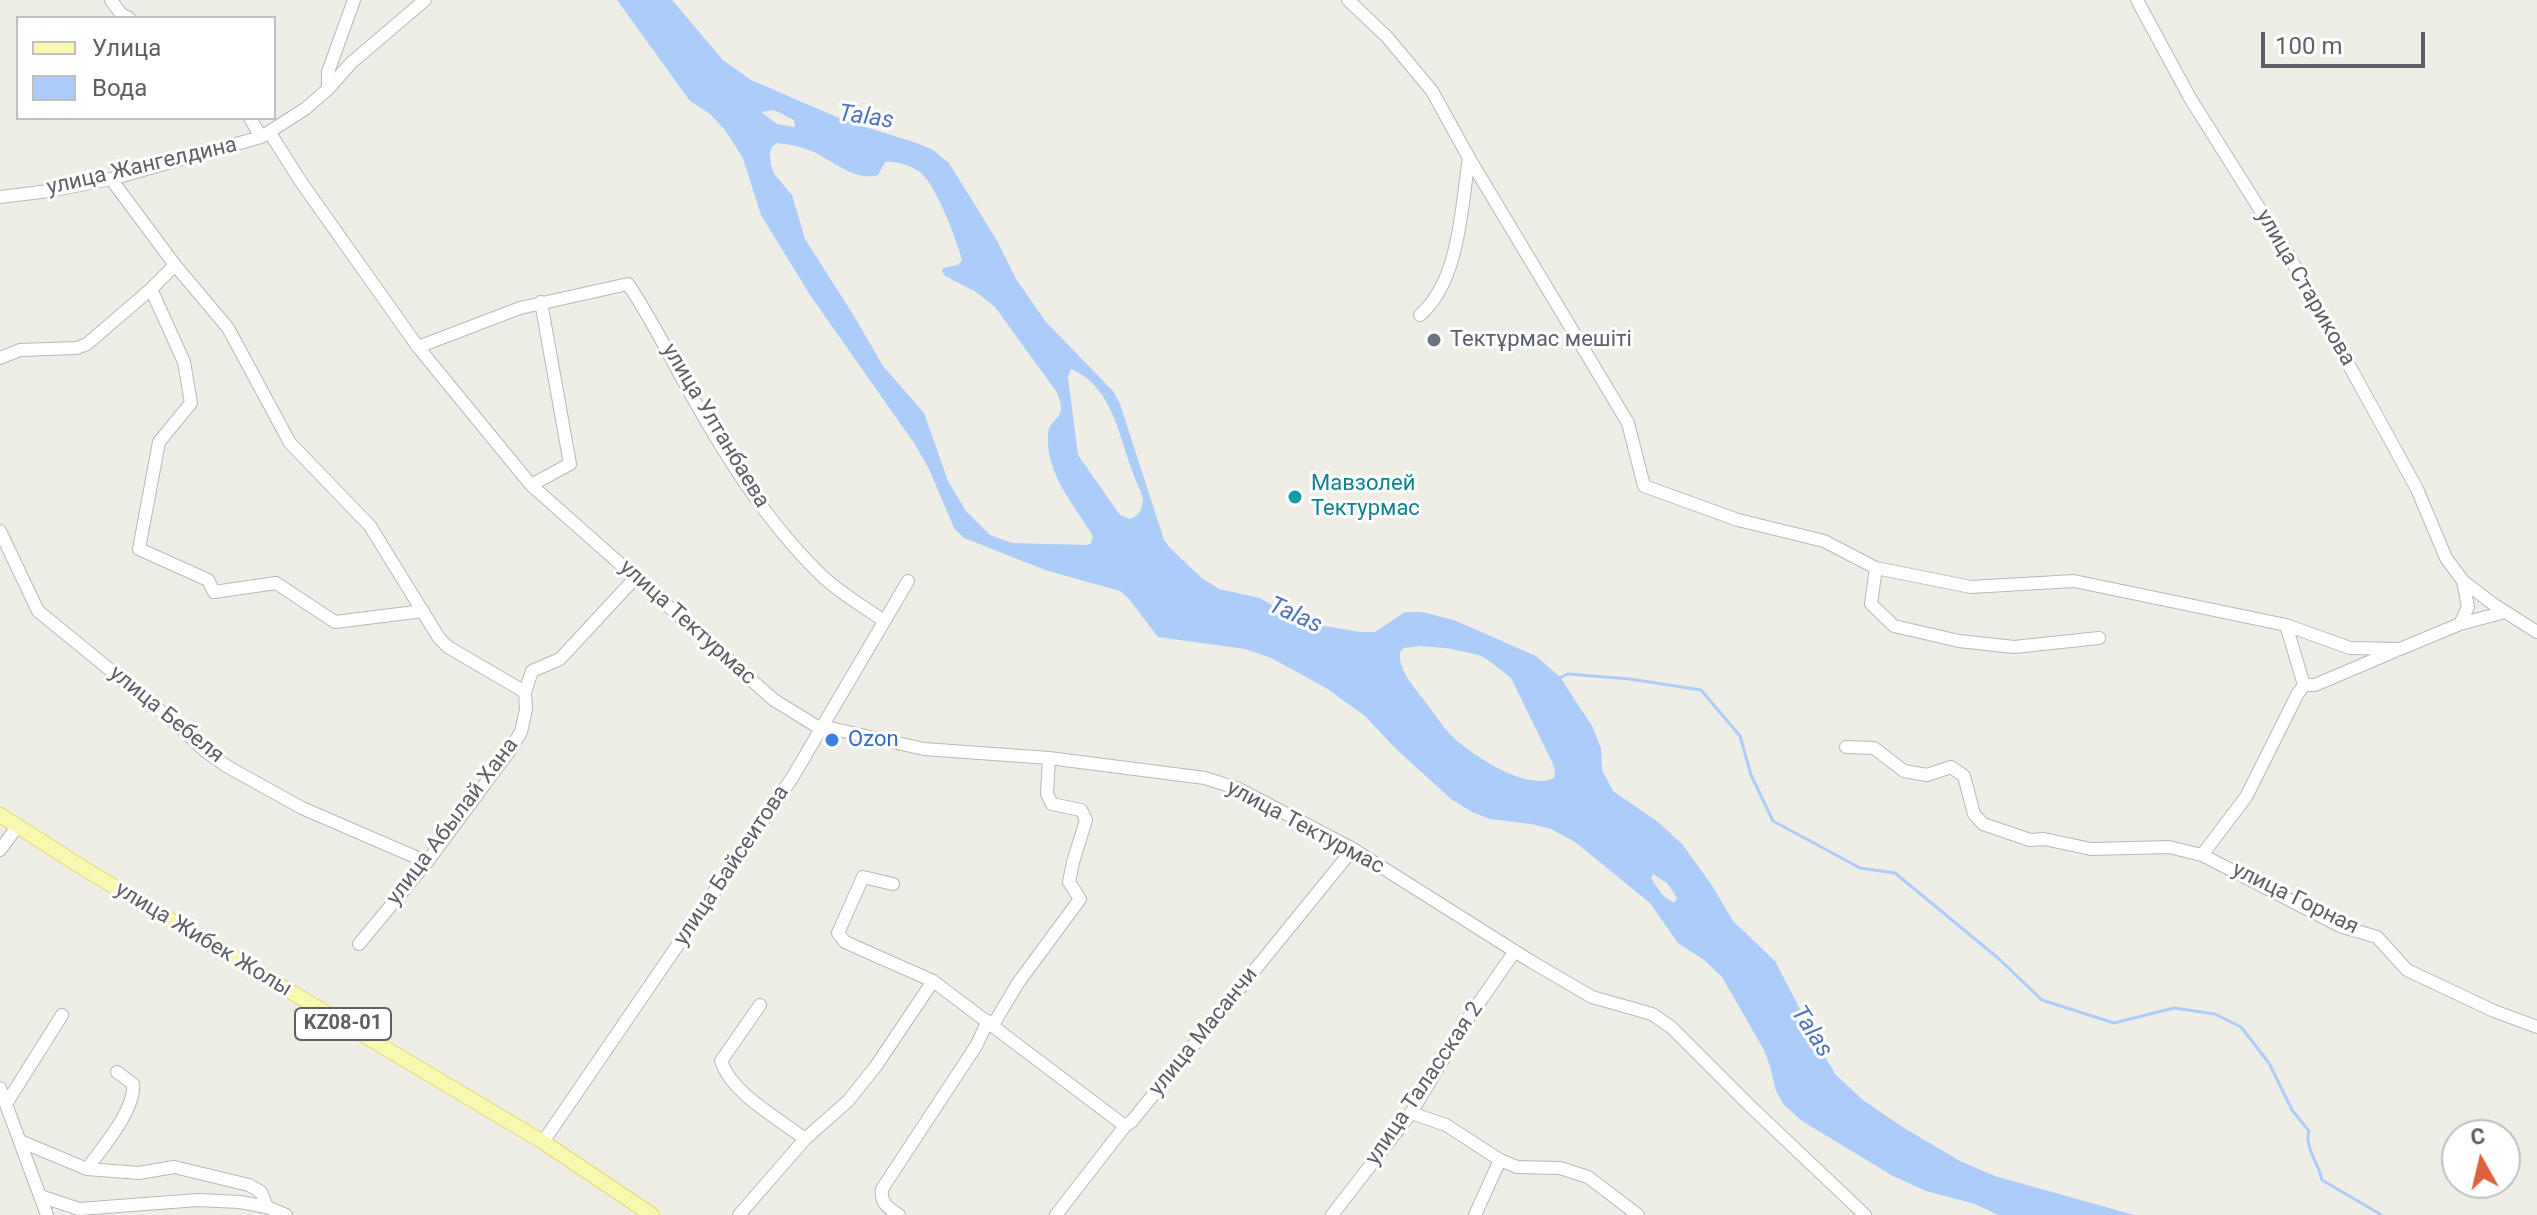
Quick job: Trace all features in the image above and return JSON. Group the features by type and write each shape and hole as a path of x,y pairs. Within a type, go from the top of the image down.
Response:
{"main road":[{"name":"улица Жибек Жолы","path":"0,815 317,1009 543,1142 652,1215"}],"street":[{"path":"111,0 125,16"},
{"path":"328,89 328,72 354,0"},
{"name":"улица Жангелдина","path":"0,197 111,179 266,135 305,109 351,63 425,0"},
{"path":"1348,0 1387,37 1432,91 1628,423 1644,486 1738,520 1824,541 1876,568 1971,587 2074,581 2286,625 2350,648 2400,649"},
{"name":"улица Старикова","path":"2137,0 2190,98 2288,254 2417,489 2446,558 2463,581"},
{"name":"улица Тектурмас","path":"252,120 301,182 418,347 531,485 774,700 821,729 830,728 924,749 1049,758 1205,778 1239,789 1353,849 1592,997 1652,1014 1671,1027 1865,1215"},
{"path":"1420,315 1441,290 1449,270 1469,158"},
{"path":"111,179 175,265 228,328 290,443 370,526 439,638 448,647 525,692 532,671 560,659 636,577"},
{"path":"0,358 20,350 77,348 87,344 175,265"},
{"name":"улица Ултанбаева","path":"541,302 628,284 648,312 720,444 769,516 821,576 884,621"},
{"path":"151,289 184,362 191,403 159,442 139,549 208,580 214,592 276,583 335,622 423,611"},
{"path":"418,347 490,318 541,302 570,464 531,485"},
{"name":"улица Бебеля","path":"0,531 38,611 204,750 228,767 302,808 427,862"},
{"path":"1876,568 1871,604 1894,626 1959,641 2014,647 2099,638"},
{"name":"улица Байсеитова","path":"543,1142 792,778 908,581"},
{"path":"2463,581 2537,632"},
{"path":"2460,624 2468,607 2463,581"},
{"path":"2304,685 2315,685 2460,624 2505,612"},
{"path":"2286,625 2304,685"},
{"path":"2202,855 2246,797 2304,685"},
{"name":"улица Абылай Хана","path":"359,944 427,862 521,732 526,709 525,692"},
{"name":"улица Горная","path":"1846,747 1874,748 1904,771 1927,775 1951,767 1964,776 1974,814 1983,824 2030,840 2044,839 2091,849 2169,847 2202,855 2340,926 2377,937 2407,970 2494,1011 2537,1027"},
{"path":"899,1215 886,1206 881,1197 882,1189 990,1023 1080,899 1069,882 1086,820 1081,810 1052,804 1047,794 1049,758"},
{"path":"0,850 17,827"},
{"name":"улица Масанчи","path":"1056,1215 1125,1126 1353,849"},
{"path":"893,884 863,877 838,933 845,942 933,981 1125,1126"},
{"name":"улица Таласская 2","path":"1332,1215 1411,1113 1467,1020 1515,951"},
{"path":"739,1215 805,1139 848,1101 876,1066 933,981"},
{"path":"760,1005 721,1061 726,1075 741,1091 805,1139"},
{"path":"6,1104 62,1015"},
{"path":"87,1169 134,1095 133,1084 117,1072"},
{"path":"0,1088 47,1215"},
{"path":"1411,1113 1446,1125 1500,1160 1517,1167 1560,1168 1588,1177 1638,1215"},
{"path":"20,1141 87,1169 139,1173 174,1167 249,1185 261,1192 267,1207"},
{"path":"1475,1215 1500,1160"},
{"path":"40,1196 79,1209 198,1200 240,1202 267,1207 286,1215"}],"water":[{"name":"Talas","path":"617,0 672,0 723,60 751,80 846,121 917,143 933,150 949,163 996,239 1016,279 1046,322 1113,391 1120,404 1164,540 1203,579 1219,589 1260,598 1314,624 1375,632 1405,612 1422,612 1454,620 1536,656 1560,677 1592,726 1601,748 1602,770 1613,791 1658,822 1682,844 1733,921 1775,961 1836,1075 1863,1100 1960,1161 1995,1176 2134,1215 1998,1215 1975,1204 1926,1191 1893,1176 1802,1121 1784,1105 1776,1091 1764,1050 1722,977 1704,960 1678,943 1650,903 1575,842 1551,829 1490,819 1472,812 1451,799 1365,716 1326,688 1271,658 1245,649 1158,637 1120,591 1045,570 964,538 954,528 929,469 914,443 810,295 761,215 743,158 725,130 710,114 690,101","holes":["774,110 794,120 795,127 777,124 761,112","777,143 805,149 862,176 878,175 885,162 909,166 927,179 945,214 962,260 958,265 943,268 945,276 976,292 995,307 1056,391 1061,408 1049,430 1049,451 1063,489 1093,536 1091,543 1012,543 990,535 966,511 948,481 924,413 883,366 805,239 792,195 771,166 772,147","1071,369 1083,375 1108,406 1143,498 1140,511 1133,518 1120,515 1078,455 1068,377","1420,646 1479,655 1511,678 1553,764 1554,778 1543,781 1516,776 1488,763 1455,739 1408,678 1400,652 1404,648","1653,874 1667,883 1677,898 1675,902 1664,896 1651,878"]}],"waterway":[{"path":"1559,678 1568,674 1630,679 1701,690 1740,736 1751,775 1773,821 1860,868 1895,873 1998,958 2042,1000 2114,1023 2174,1008 2215,1014 2241,1027 2269,1063 2292,1110 2309,1131 2308,1143 2322,1180 2380,1214"}],"place":[{"name":"Тектұрмас мешіті","path":"1434,340"},
{"name":"Мавзолей Тектурмас","path":"1295,497"},
{"name":"Ozon","path":"832,740"}]}
